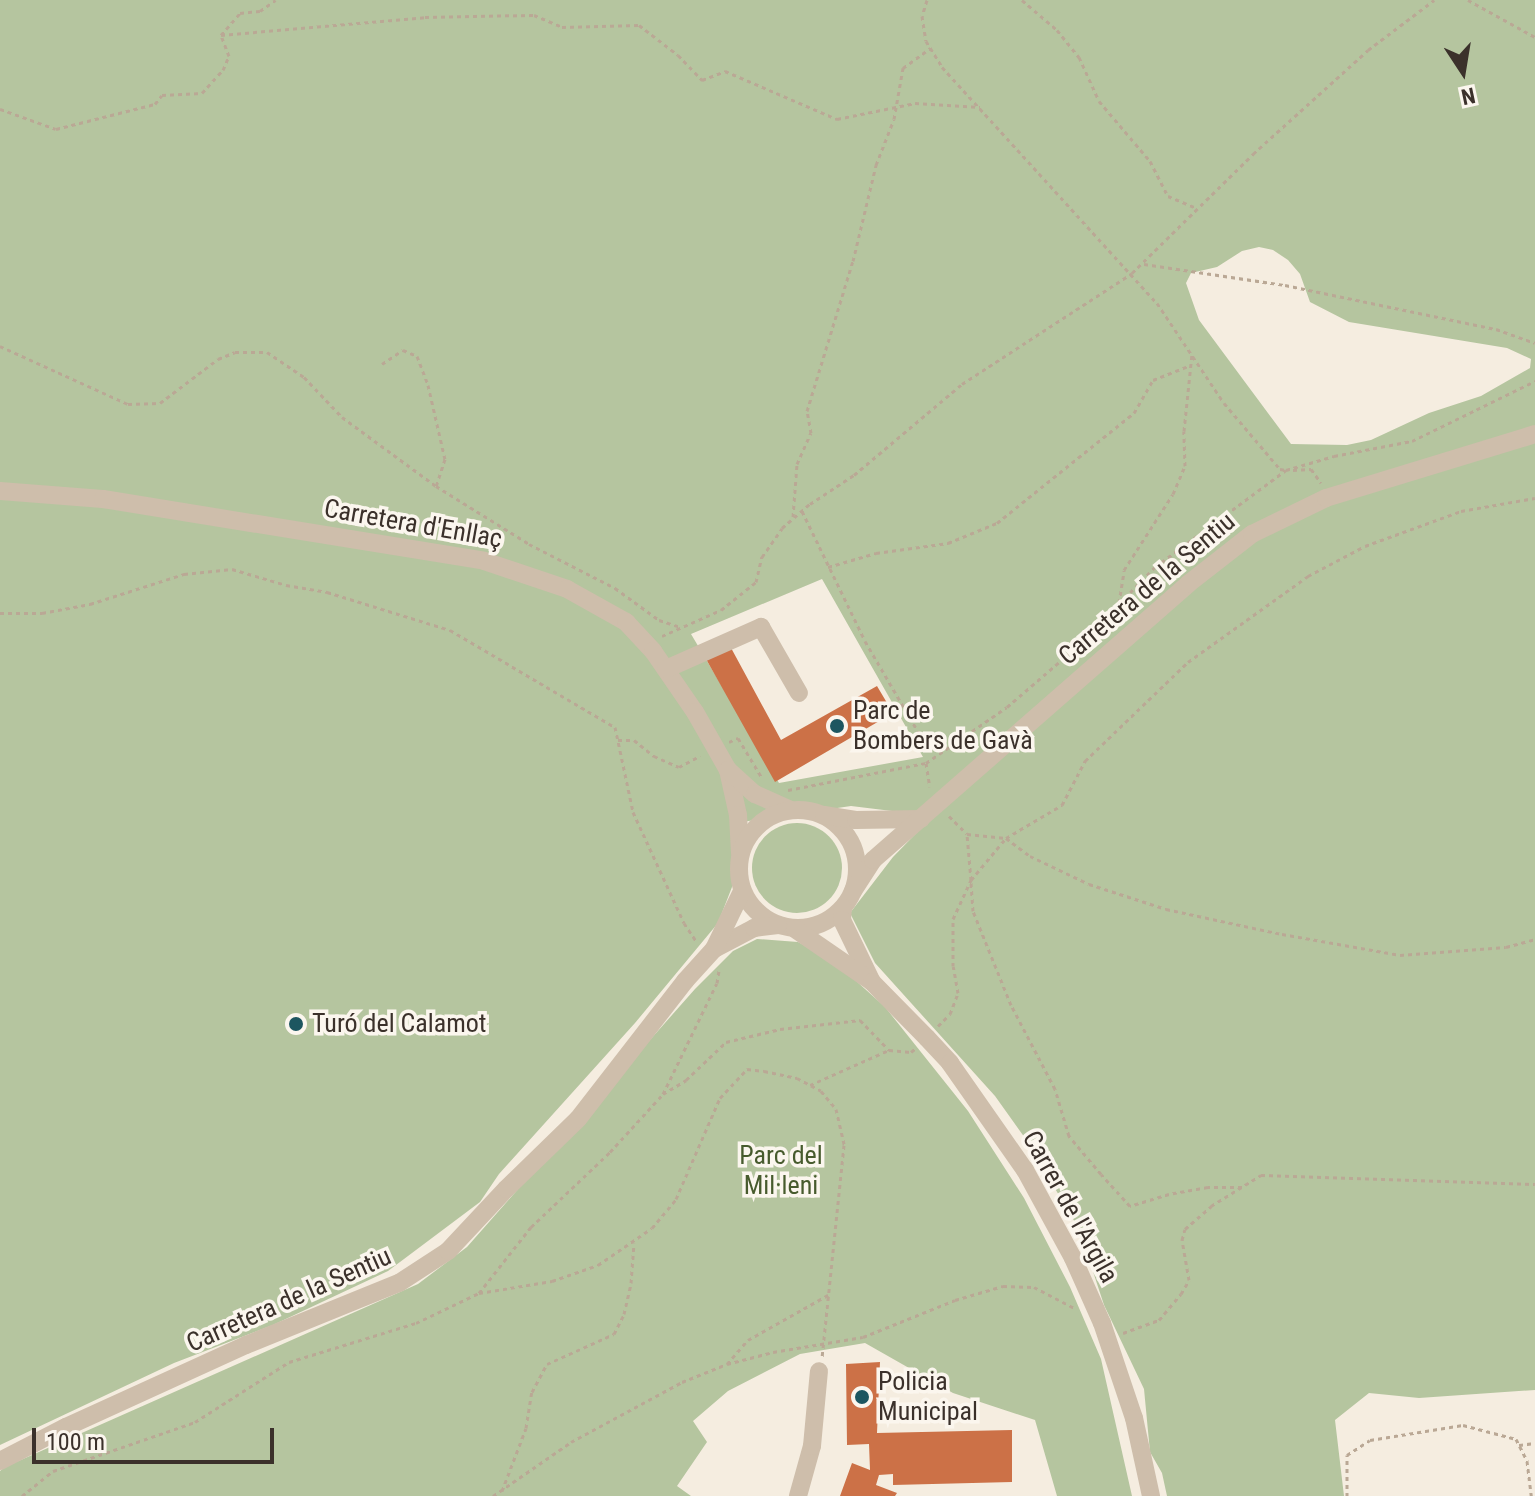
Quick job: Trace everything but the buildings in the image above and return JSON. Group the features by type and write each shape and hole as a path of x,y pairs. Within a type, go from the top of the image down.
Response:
{"street":[{"name":"Carretera de la Sentiu","path":"853,891 873,860 1188,584 1252,534 1326,498 1535,434"},
{"name":"Carretera d'Enllaç","path":"0,491 103,499 484,561 567,589 626,622 661,662 728,770 755,794 791,810"},
{"path":"661,662 761,627 799,693"},
{"name":"Carretera d'Enllaç","path":"728,770 738,815 740,853"},
{"path":"821,814 848,838 856,855 857,873 853,891 843,908 821,923 786,927 762,918 742,891 738,872 740,853 759,824 791,810 821,814 856,820 921,819"},
{"name":"Carretera de la Sentiu","path":"0,1461 246,1345 399,1283 448,1251 578,1119 710,952 742,891"},
{"name":"Carrer de l'Argila","path":"843,908 842,920 872,982"},
{"name":"Carretera de la Sentiu","path":"710,952 754,928 786,927"},
{"name":"Carrer de l'Argila","path":"786,927 872,982 950,1063 1025,1170 1073,1258 1102,1323 1134,1418 1151,1496"},
{"path":"798,1496 812,1446 819,1371"}],"path":[{"path":"221,35 240,13 260,11 276,0"},
{"path":"927,0 922,16 931,48 942,67 1132,273 1192,353 1224,403 1280,469 1317,472 1326,498"},
{"path":"1022,0 1057,30 1079,57 1099,101 1150,161 1168,196 1196,208"},
{"path":"661,662 662,635 721,610 756,582 762,557 802,511 854,475 962,384 1132,273 1196,208 1368,50 1434,0"},
{"path":"1468,0 1535,37"},
{"path":"221,35 441,17 534,15 562,27 639,25 678,55 702,80 725,71 837,119 896,105 980,107"},
{"path":"0,109 56,129 155,104 162,95 202,93 223,70 229,56 221,35"},
{"path":"793,519 797,464 811,433 807,411 896,105 903,68 931,48"},
{"path":"1142,263 1285,285 1496,329 1535,343"},
{"path":"0,346 128,404 160,403 218,359 235,352 267,352 304,377 342,417 436,486 529,544 615,588 659,620 681,627"},
{"path":"382,364 403,350 417,356 428,385 445,459 436,486"},
{"path":"1118,604 1124,570 1167,504 1185,466 1184,431 1192,353"},
{"path":"828,567 876,553 948,543 997,523 1134,413 1153,380 1191,365"},
{"path":"938,1026 950,1014 958,993 953,966 953,919 971,880 1006,838 1062,805 1085,761 1188,662 1308,576 1365,546 1461,511 1535,498"},
{"path":"802,511 865,641 920,735 946,747"},
{"path":"0,613 42,613 90,604 184,574 232,569 286,585 327,592 450,630 615,727 633,812 684,923 710,952"},
{"path":"728,742 738,738 766,785"},
{"path":"618,740 634,740 654,756 679,767 703,755"},
{"path":"782,791 926,763 931,791 967,834 973,911 1011,1005 1055,1089 1069,1136 1130,1206 1169,1194 1242,1187"},
{"path":"967,834 1006,838 1030,856 1089,884 1166,909 1282,934 1400,955 1506,947 1535,939"},
{"path":"663,1094 686,1080 726,1042 780,1029 860,1020 889,1050"},
{"path":"810,1085 889,1050 911,1052 919,1046"},
{"path":"479,1293 552,1281 598,1265 634,1243 652,1228 676,1199 720,1098 747,1069 797,1078 821,1091 836,1109 844,1145 825,1342 819,1371"},
{"path":"493,1496 571,1442 682,1382 727,1364 825,1342 863,1337 955,1300 1003,1286 1034,1287 1102,1323 1117,1336 1159,1320 1189,1280 1182,1240 1185,1229 1211,1206 1261,1175 1535,1184"},
{"path":"502,1491 526,1428 532,1392 547,1364 614,1334 624,1314 631,1283 634,1243"},
{"path":"727,1364 748,1340 829,1295"},
{"path":"1347,1496 1347,1455 1370,1440 1463,1425 1516,1439 1527,1461 1531,1496"},
{"path":"1518,1445 1535,1443"}],"green space":[{"path":"0,0 1535,0 1535,1390 1419,1398 1369,1393 1335,1420 1344,1496 1167,1496 1162,1473 1150,1452 1144,1389 1104,1305 1079,1229 1025,1138 995,1096 875,963 850,913 893,857 933,816 851,806 735,823 732,887 718,923 635,1023 499,1174 480,1202 388,1271 273,1325 174,1363 0,1445","holes":["1259,247 1273,250 1288,260 1300,274 1310,302 1349,322 1507,348 1531,359 1530,368 1481,396 1429,413 1371,440 1347,445 1291,444 1199,320 1186,283 1191,273 1217,267 1242,251","822,579 923,757 779,783 691,634"]},
{"path":"797,823 814,826 829,836 839,851 842,868 839,885 829,900 814,910 797,913 780,910 765,900 755,885 752,868 755,851 765,836 780,826"},
{"name":"Parc del Mil·leni","path":"757,939 798,942 834,961 885,1007 968,1111 1024,1198 1070,1287 1101,1359 1132,1496 1057,1496 1035,1420 953,1393 865,1343 800,1354 728,1391 693,1421 707,1442 677,1486 691,1496 0,1496 0,1471 5,1467 418,1284 467,1247 695,989 733,951"}],"place":[{"name":"Parc de Bombers de Gavà","path":"837,726"},
{"name":"Turó del Calamot","path":"296,1024"},
{"name":"Policia Municipal","path":"862,1397"}]}
